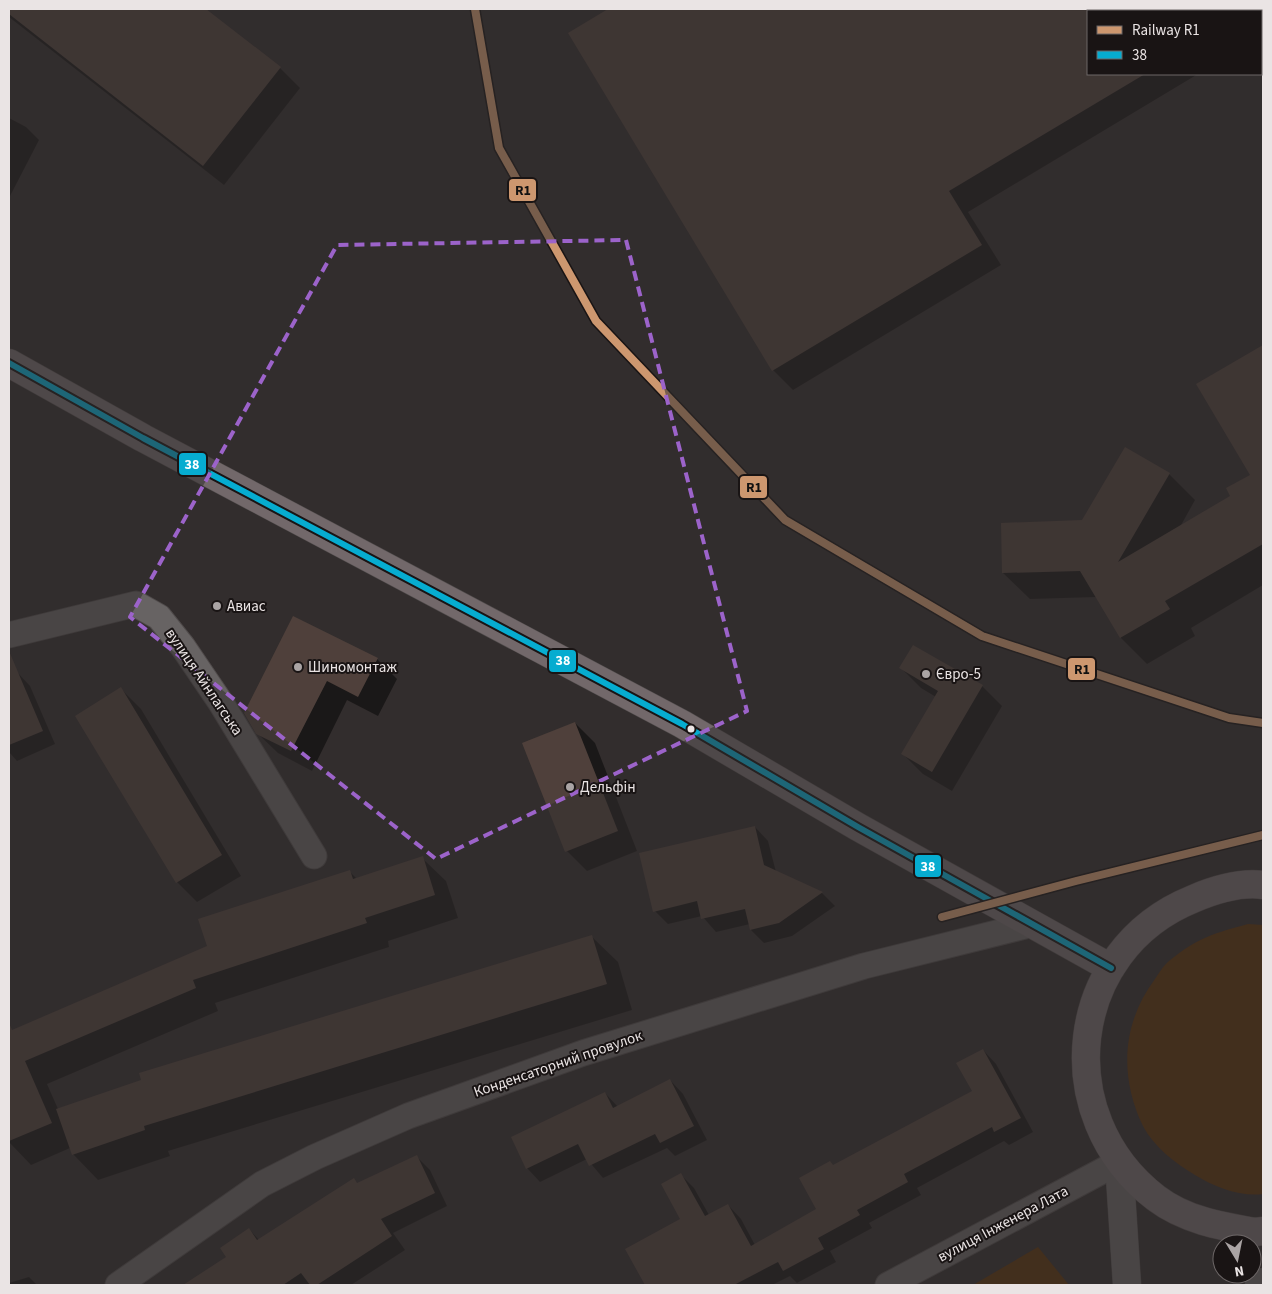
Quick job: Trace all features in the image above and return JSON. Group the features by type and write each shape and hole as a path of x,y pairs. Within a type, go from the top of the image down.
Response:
{"main road":[{"path":"10,367 682,724 858,827 1110,968"},
{"path":"1261,884 1214,890 1173,907 1138,933 1110,968 1093,1005 1085,1046 1087,1086 1098,1126 1119,1162 1156,1199 1203,1223 1255,1232 1263,1231"}],"street":[{"name":"вулиця Айнлагська","path":"9,635 136,604 159,617 221,703 314,856"},
{"name":"Конденсаторний провулок","path":"118,1285 262,1184 315,1157 408,1116 583,1054 845,972 1034,924"},
{"name":"вулиця Інженера Лата","path":"888,1285 1119,1162"},
{"path":"1119,1162 1127,1285"},
{"path":"1259,1285 1263,1282"}],"highlighted area":[{"path":"626,240 747,711 436,859 130,617 337,245"}],"shaded area":[{"path":"1248,924 1263,925 1263,1194 1255,1195 1228,1190 1211,1183 1180,1165 1159,1148 1143,1126 1135,1107 1128,1069 1130,1032 1136,1014 1144,996 1165,965 1179,953 1198,942"},
{"path":"1038,1247 1069,1285 973,1285"}],"building":[{"path":"9,9 206,9 281,67 203,166 9,14"},
{"path":"608,9 1088,9 1087,75 1143,75 949,191 982,245 772,371 568,33"},
{"path":"1263,345 1263,544 1165,601 1170,609 1120,638 1080,571 1002,573 1001,523 1082,520 1125,447 1170,473 1118,562 1230,496 1226,488 1250,475 1196,384"},
{"path":"293,616 378,658 358,697 327,681 291,751 256,734 244,713"},
{"path":"913,645 983,685 932,772 901,754 938,691 899,668"},
{"path":"9,651 43,731 9,745"},
{"path":"121,687 222,855 176,883 75,716"},
{"name":"Дельфін","path":"575,722 618,831 565,852 522,743"},
{"path":"755,826 764,865 823,892 779,923 750,930 745,909 701,919 697,901 653,912 639,853"},
{"path":"423,856 435,895 365,918 367,923 193,980 196,988 25,1061 52,1123 9,1141 9,1023 12,1030 207,946 198,919 350,870 353,879"},
{"path":"592,935 607,984 144,1126 145,1130 72,1155 56,1109 141,1080 139,1073"},
{"path":"983,1049 1021,1118 994,1132 992,1127 904,1174 908,1182 857,1210 860,1215 818,1238 824,1249 783,1271 778,1262 734,1285 645,1285 625,1249 680,1219 661,1184 681,1173 705,1216 728,1204 751,1246 816,1209 799,1178 830,1161 833,1165 972,1091 956,1063"},
{"path":"670,1079 694,1126 660,1143 655,1134 589,1166 578,1144 526,1169 511,1137 605,1092 613,1108"},
{"path":"417,1155 435,1193 381,1219 392,1236 317,1285 310,1285 301,1273 283,1285 183,1285 226,1257 220,1248 249,1228 257,1240 354,1178 357,1183"}],"rail line":[{"name":"R1","path":"475,9 499,148 596,321 785,520 982,636 1229,718 1263,723"},
{"name":"R1","path":"942,917 1076,881 1263,835"}],"transit line":[{"name":"38","path":"9,363 143,438 682,724 858,827 1111,968"}],"place":[{"name":"Авиас","path":"217,606"},
{"name":"Шиномонтаж","path":"298,667"},
{"name":"Євро-5","path":"926,674"},
{"name":"Дельфін","path":"570,787"}]}
